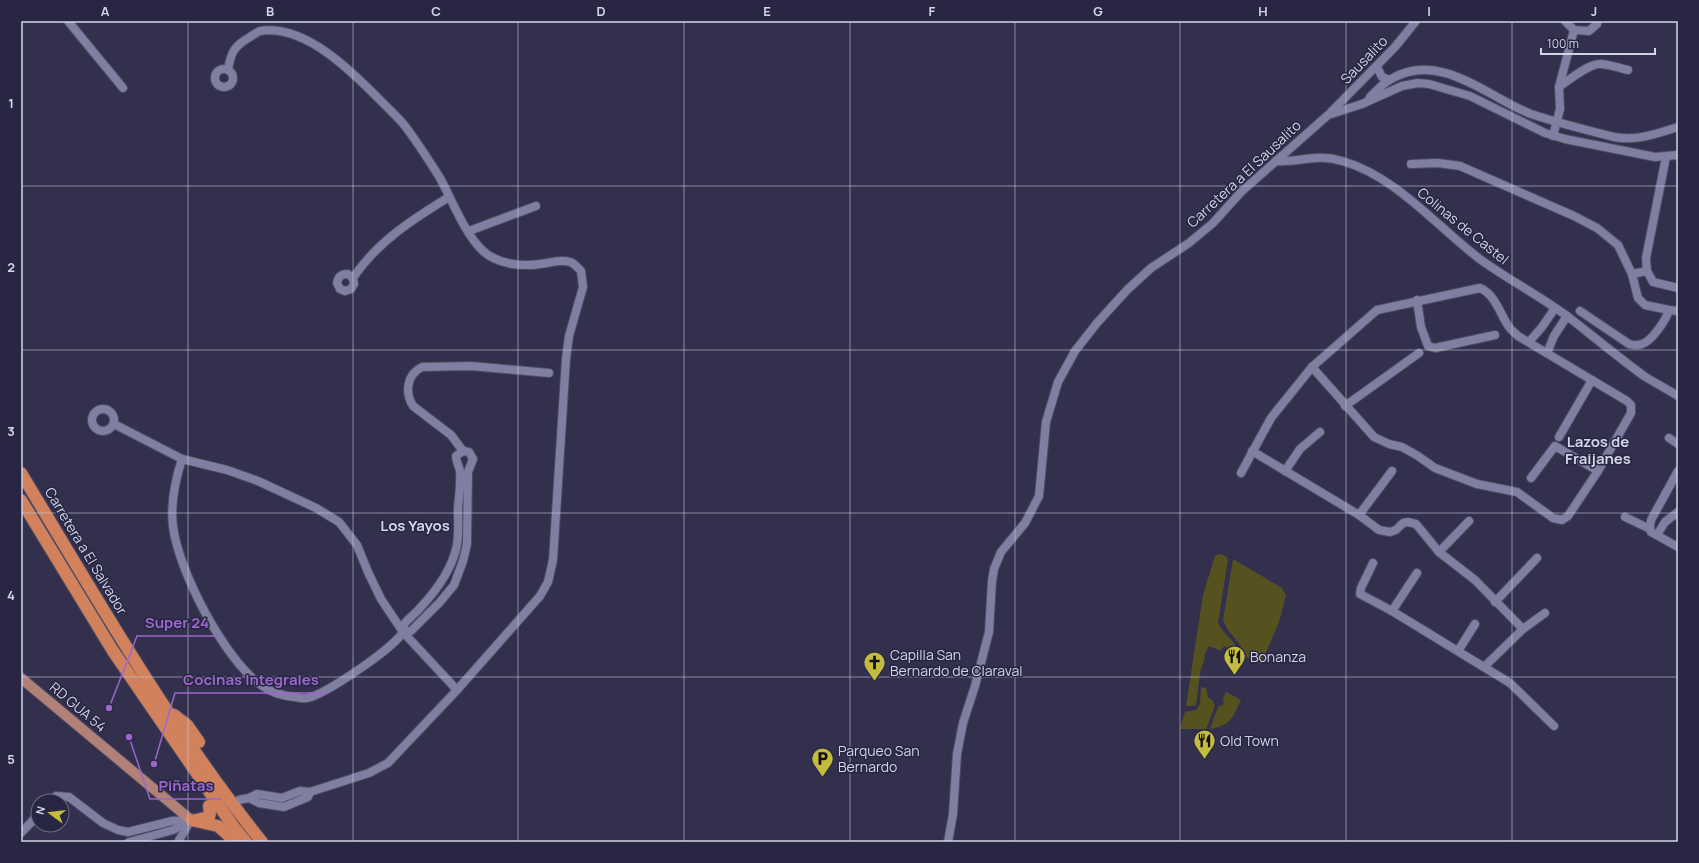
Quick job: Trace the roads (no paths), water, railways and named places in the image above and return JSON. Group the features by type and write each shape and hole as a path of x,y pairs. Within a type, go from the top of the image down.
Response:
{"highway":[{"name":"Carretera a El Salvador","path":"21,473 164,707 229,799 262,842"},
{"name":"Carretera a El Salvador","path":"21,500 134,683 228,820 239,842"},
{"path":"134,683 141,701 209,806 239,842"},
{"path":"164,707 187,725 244,799 271,842"},
{"path":"191,820 206,819 209,817 209,806"},
{"path":"191,820 218,826 239,842"}],"main road":[{"name":"RD GUA 54","path":"21,678 191,820"}],"street":[{"name":"Sausalito","path":"1328,115 1395,47 1416,21"},
{"path":"1565,21 1574,30 1590,31 1598,21"},
{"path":"73,23 122,88"},
{"path":"1553,136 1560,109 1559,87 1574,30"},
{"path":"228,70 230,58 238,44 258,32 286,32 299,37 329,53 370,90 408,129 440,178 469,232 483,250 493,258 522,265 540,264 559,260 572,262 581,271 583,287 570,336 566,359 553,560 548,582 540,596 457,690 388,763 369,773 310,792 308,797 284,807 244,799"},
{"path":"1559,87 1587,68 1597,64 1607,64 1628,70"},
{"path":"1376,67 1382,77 1389,80"},
{"path":"1418,83 1421,69"},
{"path":"1362,104 1395,76 1421,69 1452,75 1531,113 1625,139 1645,137 1678,127"},
{"path":"1362,104 1389,90 1418,83 1429,84 1470,96 1553,136 1636,154 1666,157 1678,155"},
{"name":"Carretera a El Sausalito","path":"948,842 953,814 956,754 988,632 994,569 1001,552 1025,523 1039,496 1046,422 1058,382 1075,351 1096,323 1126,290 1151,268 1189,243 1213,223 1241,192 1328,115 1362,104"},
{"path":"1560,109 1568,124 1565,139"},
{"name":"Colinas de Castel","path":"1276,161 1316,157 1330,158 1370,172 1429,214 1481,259 1567,316 1645,377 1678,396"},
{"path":"1666,157 1646,258 1647,271 1653,282 1678,288"},
{"path":"1411,164 1438,163 1460,166 1585,221 1618,244 1632,274 1638,298 1645,305 1669,310 1678,310"},
{"path":"353,278 364,262 393,235 449,197"},
{"path":"469,232 536,206"},
{"path":"1632,274 1647,271"},
{"path":"1241,473 1271,418 1312,367 1377,310 1418,300 1480,288 1485,290 1491,296 1509,327 1518,336 1627,401 1631,405 1632,409 1598,471 1568,516 1562,520 1558,520 1517,492 1477,484 1435,468 1402,447 1390,444 1374,437 1312,367"},
{"path":"1418,300 1421,327 1428,346 1434,348 1495,335"},
{"path":"1529,342 1542,328 1555,308"},
{"path":"1580,311 1629,344 1637,345 1644,344 1659,328 1666,320 1669,310"},
{"path":"1547,353 1554,336 1567,316"},
{"path":"1345,406 1419,353"},
{"path":"463,451 451,435 413,406 410,402 408,396 408,385 416,370 422,367 471,366 549,373"},
{"path":"1559,437 1592,380"},
{"path":"114,424 134,436 182,459 227,470 258,481 316,508 339,522 357,545 381,599 403,632 457,690"},
{"path":"1285,471 1300,449 1320,432"},
{"path":"1669,438 1678,444"},
{"path":"1530,478 1556,446 1598,471"},
{"path":"182,459 174,483 172,525 185,571 212,625 235,658 260,685 273,692 289,697 307,698 341,682 379,655 403,632 411,631 440,602 454,585 463,561 467,544 468,472 473,459 469,452 463,451 458,454 456,458 460,471 457,544 451,563 442,582 433,594 404,624 403,632"},
{"path":"1252,451 1359,515 1379,530 1390,532 1408,522 1416,524 1439,552 1475,580 1523,629"},
{"path":"1359,515 1392,471"},
{"path":"1650,529 1651,520 1678,471"},
{"path":"1657,535 1665,522 1678,512"},
{"path":"1625,517 1650,529 1651,532 1678,547"},
{"path":"1439,552 1469,521"},
{"path":"1495,602 1538,558"},
{"path":"1373,563 1361,588 1360,594 1458,650 1510,684 1554,726"},
{"path":"1392,611 1417,573"},
{"path":"1484,667 1523,629 1545,613"},
{"path":"1458,650 1475,624"},
{"path":"70,798 103,823 118,830 128,832 172,821 191,820"},
{"path":"128,832 129,842 173,830 191,820"},
{"path":"178,842 191,820"},
{"path":"21,833 30,823"}],"place":[{"name":"Bonanza","path":"1234,676"},
{"name":"Capilla San Bernardo de Claraval","path":"875,682"},
{"name":"Super 24","path":"109,708"},
{"name":"Piñatas","path":"129,737"},
{"name":"Old Town","path":"1205,760"},
{"name":"Cocinas Integrales","path":"154,764"},
{"name":"Parqueo San Bernardo","path":"823,778"}],"district":[{"name":"Lazos de Fraijanes","path":"1598,450"},
{"name":"Los Yayos","path":"415,526"}]}
